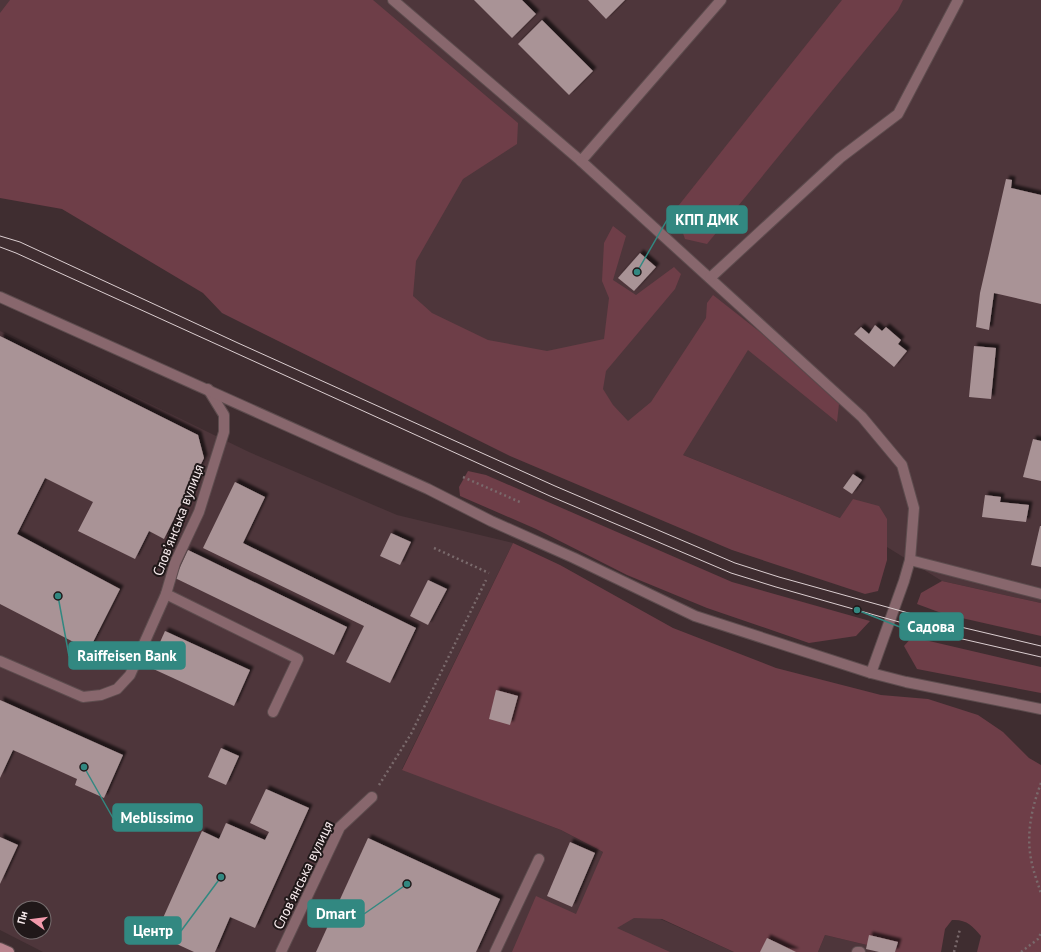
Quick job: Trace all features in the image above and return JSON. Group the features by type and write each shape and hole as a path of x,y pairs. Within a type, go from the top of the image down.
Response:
{"main road":[{"path":"0,948 9,952"}],"street":[{"path":"393,0 581,161 710,278 862,417 902,465 914,508 910,560 902,588 871,673"},
{"path":"581,161 721,0"},
{"path":"710,278 840,158 898,114 958,0"},
{"path":"2,300 208,389 428,489 491,521 574,558 695,616 871,673 906,682 1041,709"},
{"name":"Словʼянська вулиця","path":"0,660 83,697 101,696 117,689 130,675 166,594 174,563 199,512 224,432 224,415 208,389"},
{"path":"910,560 1041,594"},
{"name":"Словʼянська вулиця","path":"166,594 298,659 273,712"},
{"name":"Словʼянська вулиця","path":"281,952 340,827 372,797"},
{"path":"495,952 539,860"}],"path":[{"path":"464,477 522,503"},
{"path":"434,548 489,573"},
{"path":"372,797 411,734 486,580"},
{"path":"1041,783 1034,802 1029,834 1031,858 1041,894"},
{"path":"954,952 960,929"},
{"path":"1021,952 1038,939 1041,933"}],"shaded area":[{"path":"0,0 1041,0 1041,603 942,581 840,518 683,455 0,118"},
{"path":"10,0 373,0 518,123 517,144 463,179 416,261 413,296 432,313 488,340 547,351 604,339 609,298 602,281 604,243 613,226 626,236 613,280 636,295 674,267 681,274 675,289 606,371 603,389 613,405 628,421 651,402 706,318 707,303 713,295 760,332 839,404 837,422 748,350 683,455 840,518 853,499 879,506 887,519 887,560 878,591 865,594 732,550 510,456 222,313 203,293 62,209 0,198 0,13"},
{"path":"842,0 903,0 898,10 707,244 685,239 675,210"},
{"path":"0,331 249,452 397,515 513,543 402,769 561,830 603,852 589,887 734,952 43,952 20,940 52,940 52,900 12,900 12,936 0,930"},
{"path":"468,471 486,475 732,582 870,621 856,636 809,643 707,608 627,575 536,529 460,496 459,487"},
{"path":"513,543 560,565 673,628 776,668 881,695 928,699 978,715 1003,732 1029,758 1041,765 1041,952 977,952 981,936 969,924 952,920 945,929 941,952 895,952 898,942 867,945 825,935 818,952 734,952 662,919 634,918 617,928 670,952 512,952 536,896 576,914 603,852 561,830 402,770"},
{"path":"942,581 1041,603 1041,636 944,614 917,604 921,593"},
{"path":"912,637 1041,667 1041,693 917,669 904,646"},
{"path":"825,935 867,945 898,942 896,952 818,952"}],"building":[{"path":"474,0 522,0 536,14 512,38"},
{"path":"588,0 625,0 606,19"},
{"path":"542,20 593,71 569,95 518,44"},
{"path":"1006,179 1012,180 1011,188 1041,195 1041,304 994,293 989,330 976,327 980,293"},
{"path":"640,253 656,267 634,291 618,278"},
{"path":"875,325 882,331 886,327 901,340 898,344 907,351 894,367 854,334 861,327 869,334"},
{"path":"0,336 198,435 204,458 164,539 149,531 135,559 78,531 93,502 45,478 17,534 120,589 89,650 0,604"},
{"path":"974,346 996,348 991,399 969,397"},
{"path":"1033,439 1041,441 1041,481 1023,477"},
{"path":"853,474 862,480 852,494 843,488"},
{"path":"235,482 265,497 243,543 416,628 390,683 346,662 364,626 203,548"},
{"path":"985,495 1001,497 1000,502 1029,505 1026,522 982,517"},
{"path":"1041,526 1041,567 1031,565"},
{"path":"391,533 411,542 400,565 380,556"},
{"path":"188,550 347,627 334,655 175,578"},
{"path":"428,580 447,589 428,625 410,616"},
{"path":"165,631 250,670 234,706 149,667"},
{"path":"496,690 518,696 510,725 489,719"},
{"path":"0,700 123,755 104,798 75,785 77,779 13,750 0,778"},
{"path":"221,748 239,756 226,785 208,777"},
{"path":"266,789 309,808 255,928 230,917 215,952 194,952 168,940 176,923 163,918 202,831 219,839 226,823 265,840 269,832 250,823"},
{"path":"0,837 18,845 0,884"},
{"path":"368,838 500,899 476,952 316,952"},
{"path":"570,842 595,853 572,907 547,896"},
{"path":"869,935 898,942 895,952 879,952 866,949"},
{"path":"767,938 796,952 760,952"}],"tram line":[{"path":"0,236 20,242 238,343 555,486 735,563 779,577 948,624 1041,646"},
{"path":"0,247 550,496 731,573 945,635 1041,657"}],"place":[{"name":"КПП ДМК","path":"637,272"},
{"name":"Raiffeisen Bank","path":"58,596"},
{"name":"Садова","path":"857,610"},
{"name":"Meblissimo","path":"84,767"},
{"name":"Центр","path":"221,877"},
{"name":"Dmart","path":"407,884"}]}
